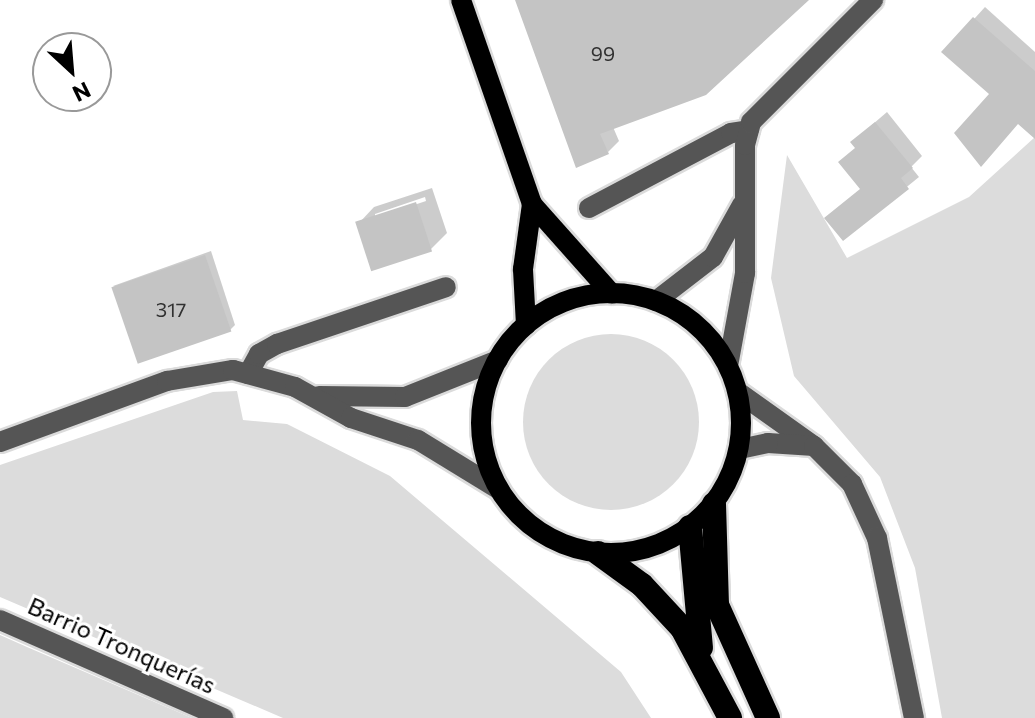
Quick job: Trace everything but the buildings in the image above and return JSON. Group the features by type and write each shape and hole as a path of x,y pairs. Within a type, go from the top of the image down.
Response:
{"highway":[{"path":"714,504 717,605 768,718"},
{"path":"690,527 695,612 705,666"},
{"path":"598,553 664,608 705,666 730,718"}],"main road":[{"path":"461,0 532,204 612,294"},
{"path":"526,325 523,269 532,204"},
{"path":"612,294 656,301 698,327 728,366 738,392 739,449 714,504 690,527 662,543 630,552 598,553 551,539 530,526 498,489 482,438 487,385 498,360 526,325 566,302 612,294"}],"street":[{"path":"728,366 745,273 744,202 749,130 768,100 873,0"},
{"path":"589,208 731,133 749,130"},
{"path":"656,301 713,257 744,202"},
{"path":"248,374 259,354 277,344 446,287"},
{"path":"315,396 405,397 498,360"},
{"path":"0,442 167,381 204,372 248,374 315,396 351,418 418,440 498,489"},
{"path":"738,392 814,446 852,484 877,538 914,718"},
{"path":"739,449 768,443 814,446"},
{"name":"Barrio Tronquerías","path":"0,620 223,718"}],"shaded area":[{"path":"1035,137 1035,718 942,718 915,568 880,477 794,376 771,278 787,155 847,258 969,197"},
{"path":"611,334 645,341 673,360 692,388 699,422 692,456 673,484 645,503 611,510 577,503 549,484 530,456 523,422 530,388 549,360 577,341"},
{"path":"237,391 243,420 287,424 390,476 621,672 651,718 283,718 0,597 0,465 213,392"},
{"path":"0,635 27,647 192,718 0,718"}]}
